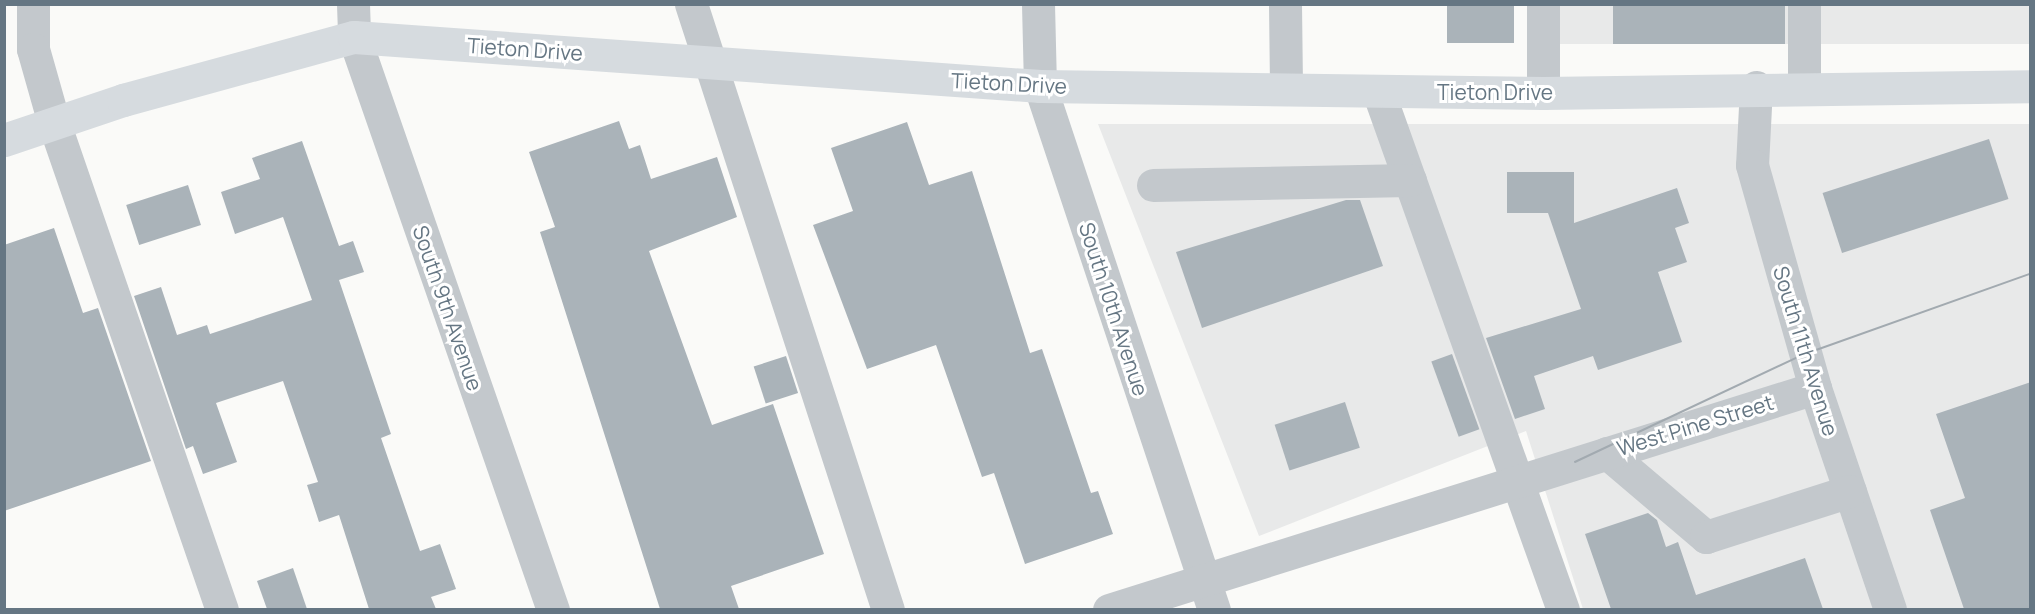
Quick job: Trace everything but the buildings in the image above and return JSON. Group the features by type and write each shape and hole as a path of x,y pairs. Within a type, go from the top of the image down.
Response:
{"main road":[{"name":"Tieton Drive","path":"4,140 54,123 354,37 1040,86 1543,93 1756,87 2031,86"}],"street":[{"path":"33,4 33,49 54,123 222,609"},
{"name":"South 9th Avenue","path":"353,4 354,37 553,609"},
{"path":"691,4 707,62 888,609"},
{"name":"South 10th Avenue","path":"1038,4 1040,86 1214,609"},
{"path":"1285,4 1286,89"},
{"path":"1543,4 1543,93"},
{"path":"1804,4 1804,87"},
{"name":"South 11th Avenue","path":"1756,87 1752,165 1815,388 1890,609"},
{"path":"1378,91 1520,479 1563,609"},
{"path":"1153,185 1410,180"},
{"name":"West Pine Street","path":"1109,609 1815,388"},
{"path":"1607,453 1706,537 1850,491"}],"shaded area":[{"path":"1527,5 2030,5 2030,44 1527,44"},
{"path":"1098,124 2030,124 2030,609 1583,609 1526,431 1259,536"}],"tram line":[{"path":"1575,462 1805,354 2030,274"}]}
